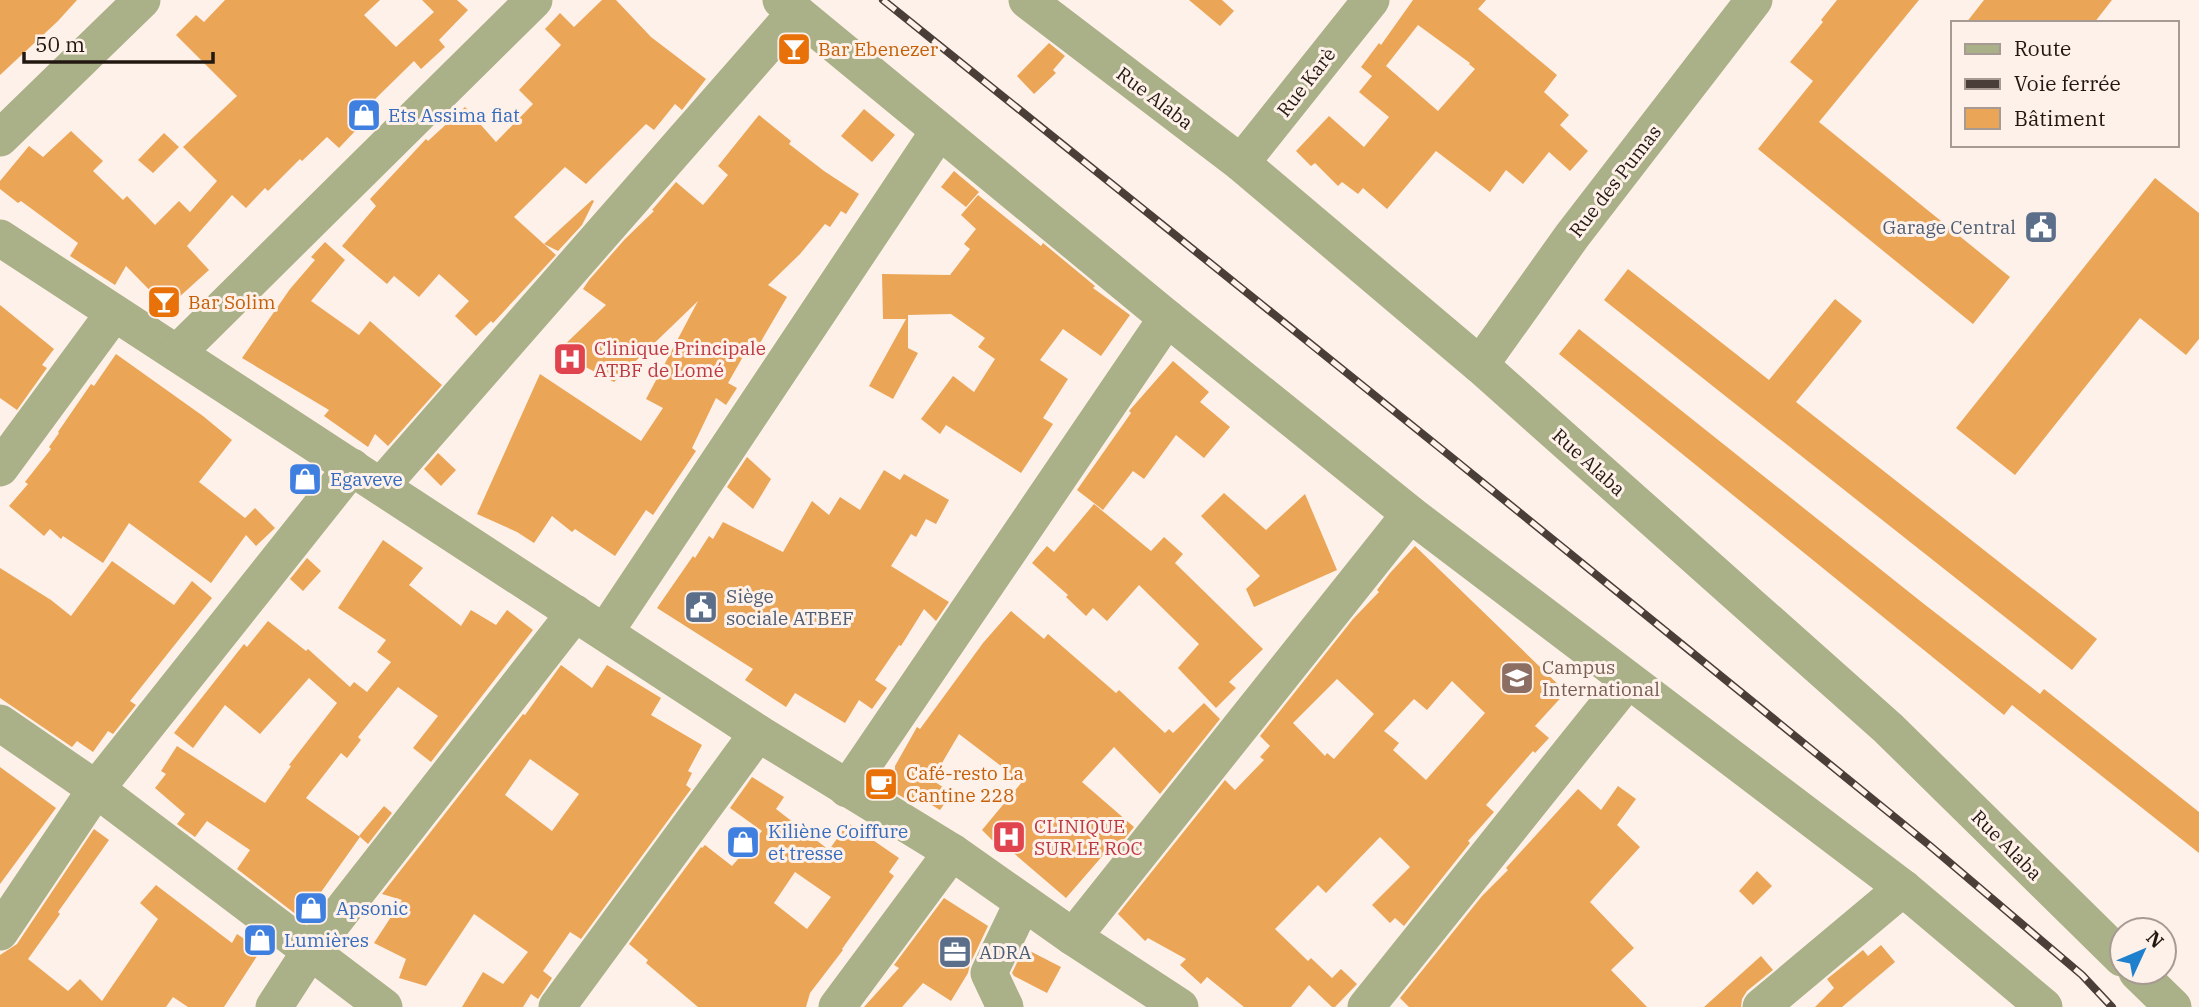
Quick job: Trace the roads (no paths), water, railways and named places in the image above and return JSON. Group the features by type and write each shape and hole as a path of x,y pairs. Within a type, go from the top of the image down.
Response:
{"street":[{"path":"0,138 142,0"},
{"path":"177,353 534,0"},
{"name":"Rue Alaba","path":"1027,0 1241,163 1480,365 1888,728 2108,944"},
{"name":"Rue Karè","path":"1241,163 1371,0"},
{"name":"Rue des Pumas","path":"1480,365 1572,236 1754,0"},
{"path":"0,932 96,789 366,476 789,6 1167,318 1410,514 1903,888 2044,1007"},
{"path":"274,1007 309,953 590,622 939,131"},
{"path":"0,238 758,733 952,852 1073,937 1180,1007"},
{"path":"0,468 114,313"},
{"path":"847,789 1167,318"},
{"path":"1073,937 1410,514"},
{"path":"1366,1007 1628,680"},
{"path":"0,723 96,789 309,953 384,1007"},
{"path":"557,1007 758,733"},
{"path":"837,1007 952,852"},
{"path":"1761,1007 1903,888"},
{"path":"1005,1007 989,973 1023,902"},
{"path":"2151,986 2173,1007"}],"railway":[{"path":"883,0 1929,845 2082,975 2112,1007"}],"place":[{"name":"Bar Ebenezer","path":"794,49"},
{"name":"Ets Assima fiat","path":"364,115"},
{"name":"Garage Central","path":"2041,227"},
{"name":"Bar Solim","path":"164,302"},
{"name":"Clinique Principale ATBF de Lomé","path":"570,359"},
{"name":"Egaveve","path":"305,479"},
{"name":"Siège sociale ATBEF","path":"701,607"},
{"name":"Campus International","path":"1517,678"},
{"name":"Café-resto La Cantine 228","path":"881,784"},
{"name":"CLINIQUE SUR LE ROC","path":"1009,837"},
{"name":"Kiliène Coiffure et tresse","path":"743,842"},
{"name":"Apsonic","path":"311,908"},
{"name":"Lumières","path":"260,940"},
{"name":"ADRA","path":"955,952"}]}
